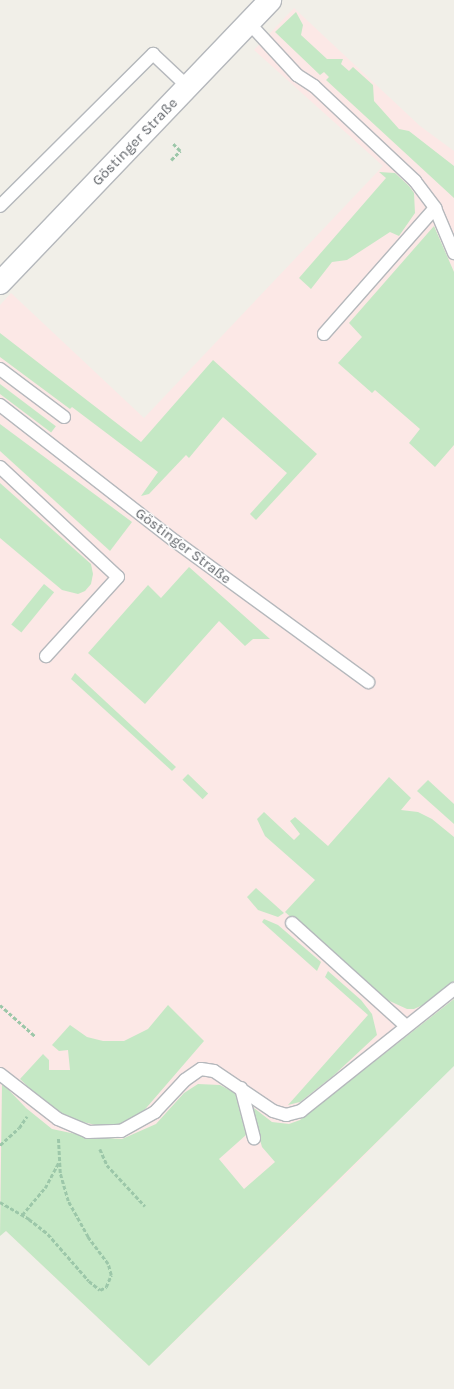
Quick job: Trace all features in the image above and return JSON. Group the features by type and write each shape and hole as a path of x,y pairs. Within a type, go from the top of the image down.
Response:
{"street":[{"name":"Göstinger Straße","path":"0,283 250,23 270,0"}],"lane":[{"path":"250,23 297,75 314,86 416,181 435,208 454,254"},
{"path":"0,206 153,54 188,87"},
{"path":"324,334 435,208"},
{"path":"0,369 64,417"},
{"name":"Göstinger Straße","path":"0,405 176,542 368,682"},
{"path":"0,467 118,577 46,656"},
{"path":"292,923 406,1026"},
{"path":"0,1074 58,1119 88,1132 121,1131 156,1112 185,1080 201,1069 214,1071 273,1111 286,1115 301,1111 454,989"},
{"path":"241,1088 254,1138"}],"path":[{"path":"171,160 180,151 172,143"},
{"path":"0,1005 35,1036"},
{"path":"0,1146 19,1128 28,1113"},
{"path":"0,1202 48,1234 89,1281 100,1290 106,1287 111,1275 108,1264 88,1237 68,1201 59,1162 58,1131"},
{"path":"95,1132 107,1165 145,1206"},
{"path":"21,1215 45,1188 59,1162"}],"shaded area":[{"path":"294,8 420,126 454,151 454,1062 353,1168 149,1366 6,1231 0,1236 0,305 11,293 144,418 383,166 254,50"}],"green space":[{"path":"296,12 303,25 301,35 327,59 343,59 341,64 349,71 353,67 373,85 374,101 399,129 409,131 454,166 454,198 326,80 329,77 324,72 320,75 275,32"},
{"path":"379,172 395,173 409,186 414,193 415,213 399,236 390,232 347,260 332,262 311,289 299,278 386,178"},
{"path":"434,226 454,272 454,445 435,467 409,443 420,429 375,390 372,393 338,363 362,337 349,323"},
{"path":"0,333 141,442 213,360 317,454 256,520 250,514 287,473 223,417 189,458 186,455 149,494 141,496 158,472 72,407 70,409 0,357"},
{"path":"0,384 56,426 51,433 0,394"},
{"path":"0,424 132,522 110,551 0,451"},
{"path":"0,483 91,564 93,574 91,584 85,591 78,594 62,590 0,538"},
{"path":"189,567 270,639 253,639 245,646 219,621 145,704 88,653 148,585 161,598"},
{"path":"44,584 54,592 21,633 11,624"},
{"path":"75,673 176,767 172,771 71,679"},
{"path":"188,774 208,793 203,799 182,780"},
{"path":"389,777 411,798 401,810 418,812 432,819 454,837 454,981 425,1004 414,1009 407,1009 383,998 285,912 315,880 265,836 257,819 264,812 294,840 300,834 290,821 295,817 328,846"},
{"path":"428,780 454,804 454,824 417,791"},
{"path":"256,888 284,913 278,917 258,910 247,897"},
{"path":"264,919 278,925 321,962 317,971 262,922"},
{"path":"328,971 361,1000 372,1014 377,1035 333,1076 300,1102 288,1105 368,1015 325,977"},
{"path":"454,999 454,1066 149,1366 6,1231 0,1236 2,1083 26,1108 52,1129 90,1137 122,1139 156,1124 184,1093 198,1084 220,1085 235,1093 246,1135 219,1159 244,1189 275,1162 262,1147 250,1105 272,1122 289,1124 300,1120"},
{"path":"168,1005 204,1041 141,1114 130,1122 104,1127 70,1119 48,1106 20,1079 43,1054 49,1060 49,1070 70,1070 68,1050 59,1051 52,1045 70,1025 87,1037 103,1041 124,1041 148,1029"}]}
